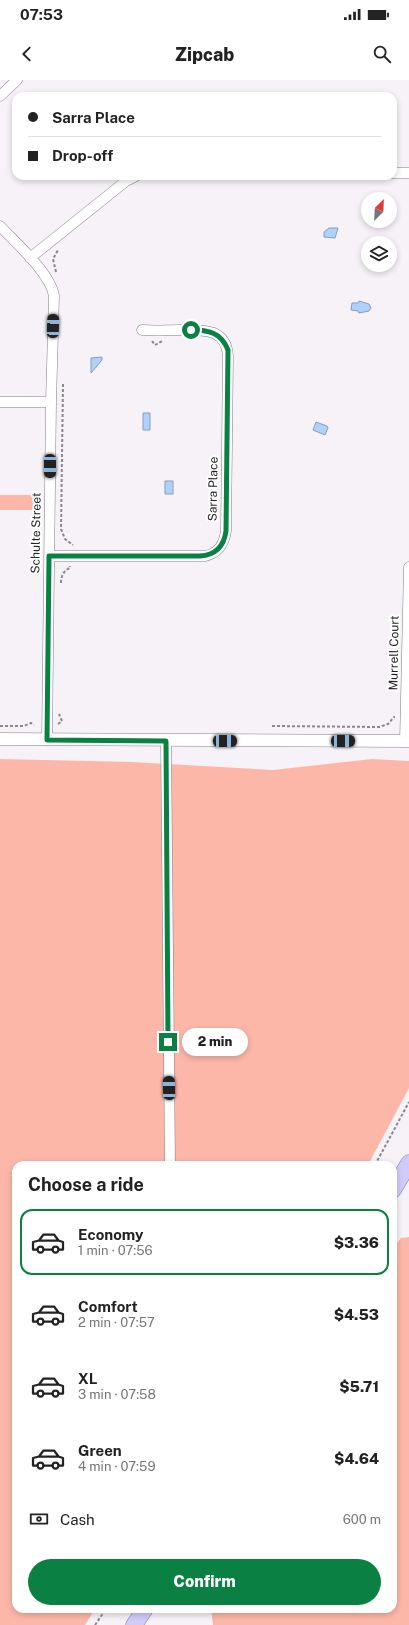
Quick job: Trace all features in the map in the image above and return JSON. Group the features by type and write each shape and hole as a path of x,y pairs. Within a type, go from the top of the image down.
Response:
{"main road":[{"path":"397,1183 409,1163"},
{"path":"134,1625 142,1613"}],"street":[{"path":"0,96 16,80"},
{"path":"397,173 409,173"},
{"path":"30,258 128,180"},
{"name":"Schulte Street","path":"0,226 46,276 53,288 47,740"},
{"name":"Sarra Place","path":"49,556 200,556 210,555 221,551 225,536 226,518 228,356 224,336 203,330 143,330"},
{"path":"0,402 51,402"},
{"name":"Murrell Court","path":"407,741 409,567"},
{"path":"0,740 407,741"},
{"path":"166,741 170,1161"}],"path":[{"path":"53,240 60,249 53,259 57,274"},
{"path":"143,330 155,346 165,341"},
{"path":"63,382 61,529 65,539 71,544 77,545"},
{"path":"60,589 62,576 65,571 70,568 69,563"},
{"path":"58,724 62,721 59,711"},
{"path":"272,726 379,727 388,724 394,717 396,718"},
{"path":"0,726 24,726 31,723 34,725"},
{"path":"377,1161 409,1102"},
{"path":"95,1625 103,1613"}],"shaded area":[{"path":"0,495 34,495 33,510 0,510"},
{"path":"0,759 132,762 273,770 372,759 409,761 409,1088 370,1161 12,1161 12,1613 92,1613 85,1625 0,1625"},
{"path":"409,1237 409,1625 213,1625 212,1613 397,1613 397,1243 401,1238"}],"water":[{"path":"329,228 338,228 335,238 324,237 324,232"},
{"path":"359,301 369,304 371,308 369,311 359,313 358,311 351,310 352,303 358,303"},
{"path":"102,357 102,360 91,373 91,358"},
{"path":"143,413 150,413 150,430 143,430"},
{"path":"316,422 327,426 328,428 325,435 313,430"},
{"path":"165,481 173,481 173,494 165,494"}],"route":[{"path":"168,1042 166,741 47,740 49,556 205,556 215,552 221,546 224,541 226,531 228,350 224,341 216,334 203,330 191,330"}]}
